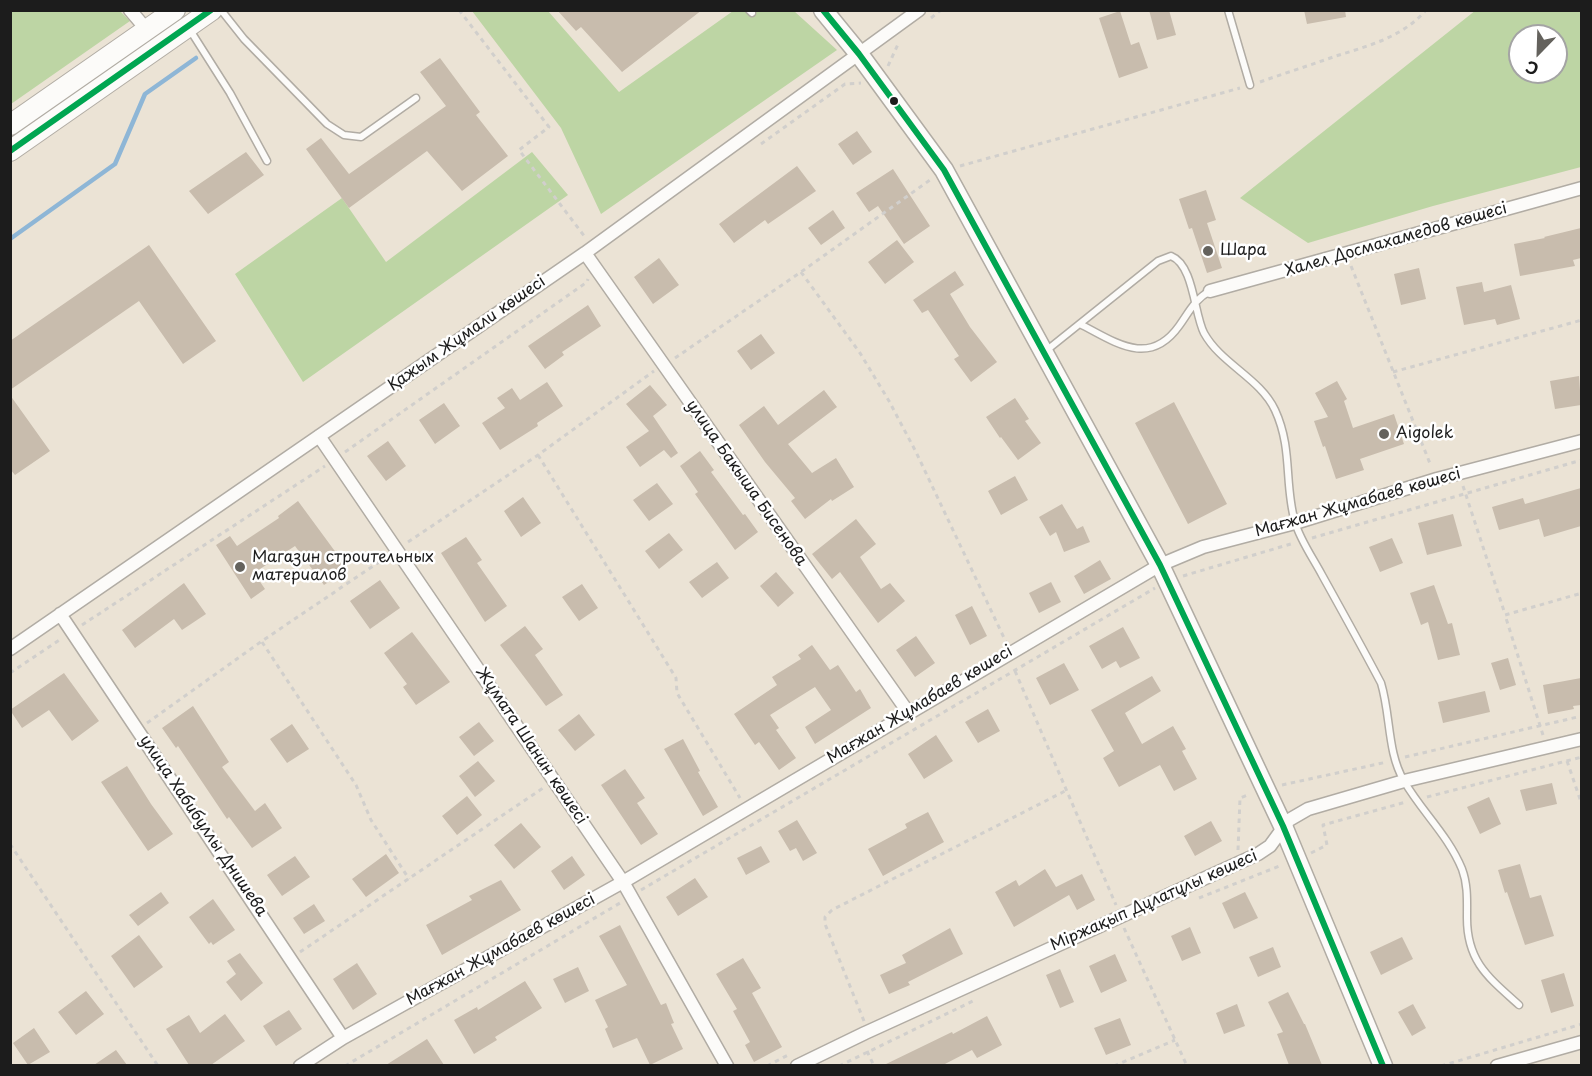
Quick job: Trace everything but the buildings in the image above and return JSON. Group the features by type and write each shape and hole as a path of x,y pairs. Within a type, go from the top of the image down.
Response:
{"main road":[{"path":"10,125 175,10"},
{"path":"10,151 212,10"},
{"path":"823,10 859,54 944,170 1164,572 1282,826 1383,1065"}],"street":[{"path":"130,10 147,30"},
{"name":"Қажым Жұмали көшесі","path":"10,649 589,250 919,10"},
{"name":"Халел Досмахамедов көшесі","path":"1210,291 1581,188"},
{"name":"улица Бакыша Бисенова","path":"589,250 592,264 908,712"},
{"name":"Жұмата Шанин көшесі","path":"319,436 623,882 727,1065"},
{"name":"Мағжан Жұмабаев көшесі","path":"300,1065 343,1038 623,882 908,712 1164,572 1203,547 1295,523 1437,479 1581,441"},
{"name":"улица Хабибуллы Днишева","path":"60,614 343,1038"},
{"name":"Міржақып Дұлатұлы көшесі","path":"798,1065 1258,854 1270,846 1282,826 1308,809 1404,781 1581,739"},
{"path":"1497,1065 1538,1057 1581,1042"}],"lane":[{"path":"221,10 259,54 327,124 344,135 361,137 416,98"},
{"path":"1228,10 1250,85"},
{"path":"189,27 230,93 267,161"},
{"path":"1044,352 1158,261 1171,256 1181,263 1196,301 1198,322 1206,337 1258,387 1274,407 1287,447 1295,523 1381,683 1387,703 1391,746 1404,781 1448,840 1463,871 1468,901 1467,932 1474,957 1485,975 1519,1005"},
{"path":"1080,324 1134,350 1156,346 1173,334 1196,301 1210,291"}],"path":[{"path":"459,10 549,127 519,150 589,250"},
{"path":"925,22 941,10"},
{"path":"664,365 801,272 944,170 1250,85 1372,44 1402,31 1417,21 1426,10"},
{"path":"758,146 845,84 879,82 900,40"},
{"path":"1346,254 1437,479"},
{"path":"10,673 335,459 588,282 592,264"},
{"path":"1393,372 1581,320"},
{"path":"538,455 676,678 677,693 747,808"},
{"path":"345,1065 631,896 1164,572 1303,540 1581,460"},
{"path":"1459,473 1546,748"},
{"path":"1505,615 1581,593"},
{"path":"262,641 356,785 371,820 409,879"},
{"path":"1238,852 1240,798 1265,789 1581,716"},
{"path":"1562,744 1581,805"},
{"path":"1189,902 1327,845 1323,825 1581,756"},
{"path":"291,958 555,781"},
{"path":"874,1065 867,1052 864,1020 825,924 825,917 832,910 1067,790"},
{"path":"10,844 158,1065"},
{"path":"839,1065 974,1000"},
{"path":"1441,1065 1581,1023"},
{"path":"1114,1065 1175,1040"},
{"path":"767,1065 788,1055"}],"green space":[{"path":"119,10 130,21 11,104 11,11"},
{"path":"1476,10 1581,11 1581,167 1433,206 1308,243 1240,198"},
{"path":"472,11 548,11 619,92 733,11 794,11 837,50 601,214 561,128"},
{"path":"532,152 568,195 303,382 235,274 342,198 386,262"}],"waterway":[{"path":"10,239 115,164 145,94 196,58"}],"transit line":[{"path":"10,151 211,10"},
{"path":"823,10 859,54 944,170 1160,565 1283,826 1383,1066"}],"place":[{"name":"Шара","path":"1208,251"},
{"name":"Aigolek","path":"1384,434"},
{"name":"Магазин строительных материалов","path":"240,567"}]}
